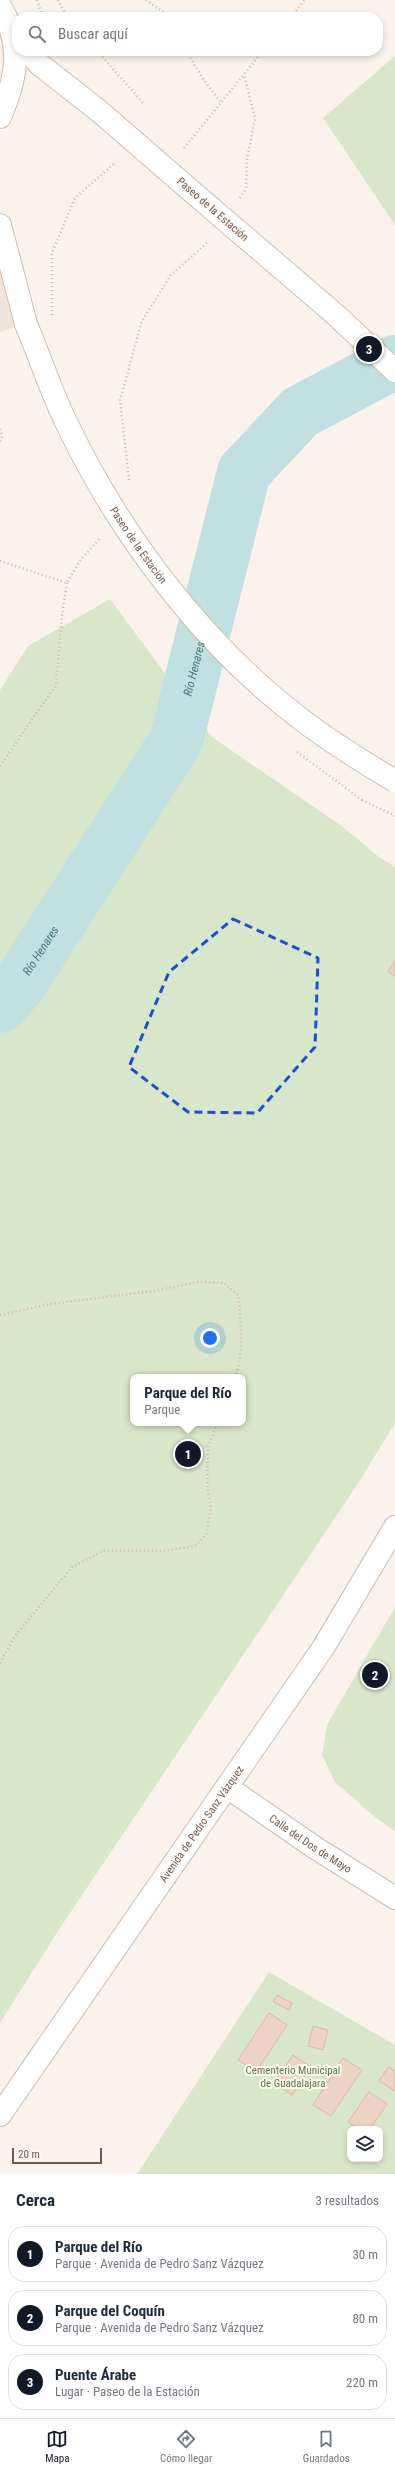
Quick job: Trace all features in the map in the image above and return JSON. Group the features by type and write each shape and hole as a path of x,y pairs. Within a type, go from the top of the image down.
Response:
{"main road":[{"path":"0,6 12,31"},
{"path":"0,116 12,89 16,56"},
{"name":"Paseo de la Estación","path":"32,56 39,64 99,111 336,315 395,371"},
{"name":"Paseo de la Estación","path":"0,225 26,324 66,424 126,527 177,597 218,643 270,694 334,743 395,781"},
{"name":"Avenida de Pedro Sanz Vázquez","path":"0,2115 323,1648 395,1527"},
{"name":"Calle del Dos de Mayo","path":"227,1787 314,1847 395,1898"}],"path":[{"path":"37,0 41,12"},
{"path":"58,0 64,12"},
{"path":"146,0 163,12"},
{"path":"295,12 305,0"},
{"path":"101,56 144,104"},
{"path":"189,56 203,79 220,101"},
{"path":"166,170 220,101 259,56"},
{"path":"238,201 246,189 247,160 255,118 244,75"},
{"path":"26,324 53,314 52,253 75,198 116,162 121,166"},
{"path":"128,485 130,478 120,400 142,321 171,275 212,237"},
{"path":"0,429 2,436 0,442"},
{"path":"0,766 56,685 62,616 67,583 79,562 103,535"},
{"path":"0,561 67,583"},
{"path":"362,800 395,816"},
{"path":"0,1315 50,1304 154,1291 197,1282 224,1283 238,1295 242,1324 240,1365 236,1374"},
{"path":"0,1663 15,1636 72,1567 103,1551 163,1551 195,1546 206,1535 211,1509 207,1483 208,1447 216,1426"}],"highlighted area":[{"path":"233,919 318,958 315,1047 257,1113 188,1112 129,1067 169,972"}],"shaded area":[{"path":"0,235 26,324 0,332"}],"green space":[{"path":"395,56 395,225 323,118"},
{"path":"110,599 212,737 343,827 379,857 395,867 395,1423 357,1485 58,1931 0,2023 0,690 28,646"},
{"path":"395,1607 395,1831 376,1818 335,1782 322,1755 327,1725"},
{"name":"Cementerio Municipal de Guadalajara","path":"269,1972 395,2045 395,2174 137,2174"}],"building":[{"path":"395,960 395,976 388,972"},
{"path":"277,1995 292,2003 289,2010 273,2002"},
{"path":"269,2013 287,2025 256,2072 238,2060"},
{"path":"313,2026 328,2030 323,2050 308,2046"},
{"path":"293,2055 311,2067 292,2095 274,2083"},
{"path":"343,2058 362,2070 331,2116 313,2105"},
{"path":"388,2067 395,2071 395,2091 379,2081"},
{"path":"369,2092 387,2104 372,2126 354,2126 348,2122"}],"waterway":[{"name":"Río Henares","path":"0,1006 18,986 176,741 244,472 300,412 395,362"}],"place":[{"name":"Puente Árabe","path":"369,349"},
{"name":"Parque del Río","path":"188,1454"},
{"name":"Parque del Coquín","path":"375,1675"}]}
